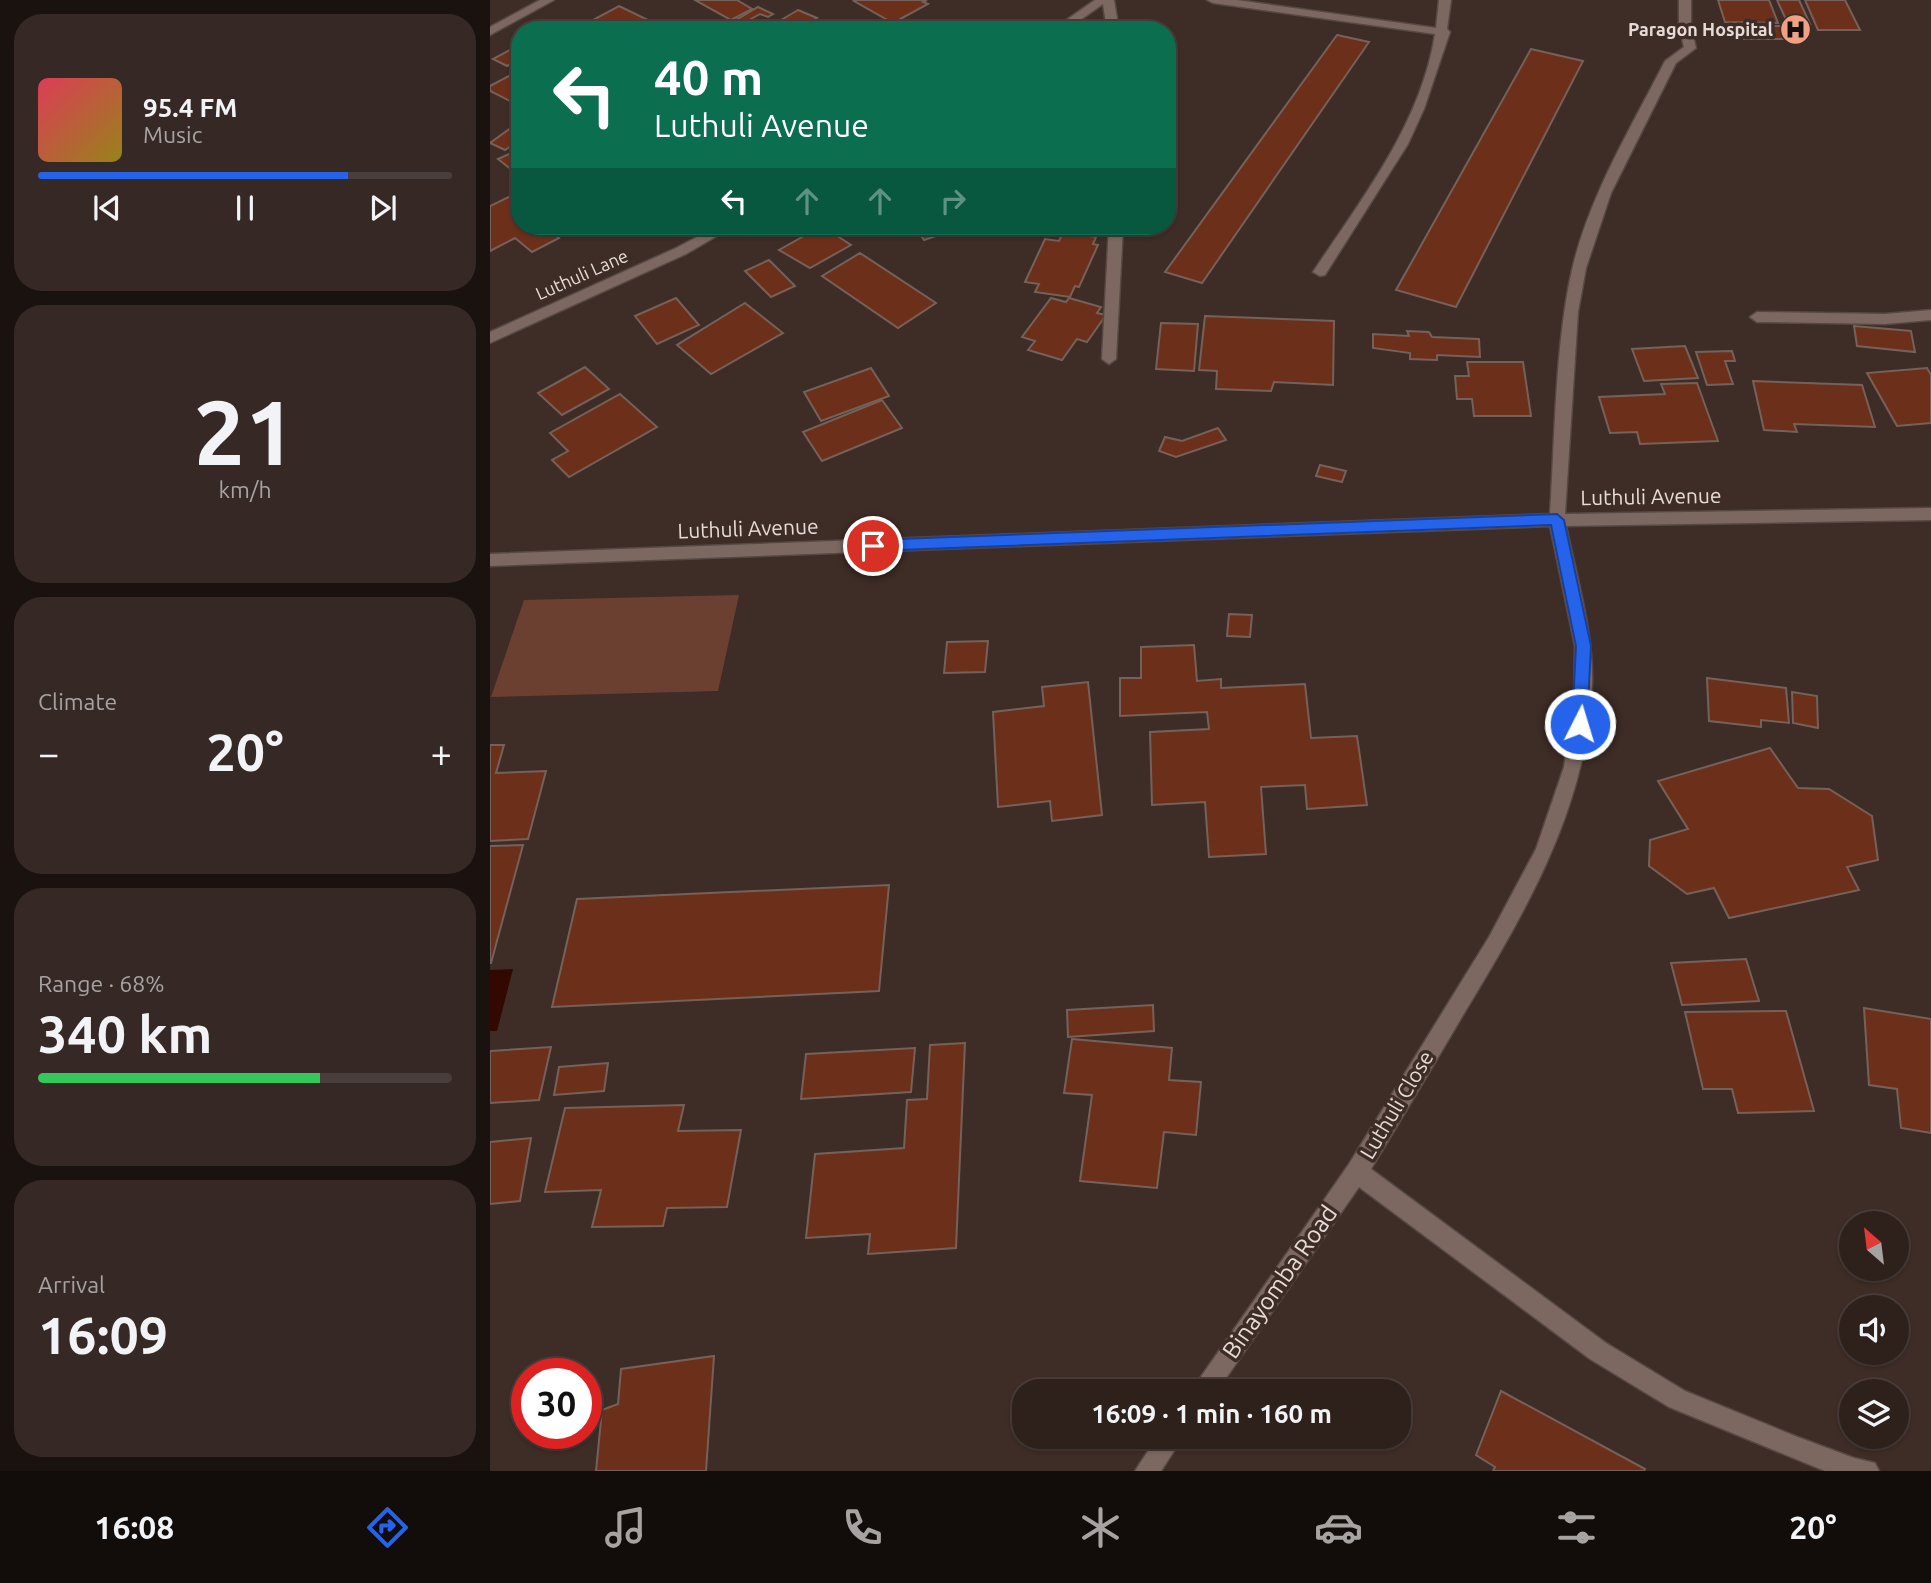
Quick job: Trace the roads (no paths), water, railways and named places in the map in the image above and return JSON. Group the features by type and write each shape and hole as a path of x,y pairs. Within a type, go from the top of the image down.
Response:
{"street":[{"path":"490,32 548,0"},
{"path":"1071,21 1102,0"},
{"path":"1108,0 1112,21"},
{"path":"1213,0 1444,32"},
{"path":"1320,272 1393,161 1434,73 1444,32 1445,0"},
{"name":"Luthuli Close","path":"1685,0 1685,27 1690,48 1671,61 1605,193 1579,268 1566,363 1557,520 1583,646 1583,702 1573,767 1545,851 1496,943 1357,1172 1598,1351 1677,1399 1795,1448 1867,1471"},
{"name":"Luthuli Lane","path":"490,338 710,235"},
{"path":"1109,359 1116,235"},
{"path":"1757,317 1885,318 1931,315"},
{"name":"Luthuli Avenue","path":"490,560 1557,520 1931,514"},
{"name":"Binayomba Road","path":"1211,1379 1357,1172"},
{"path":"1147,1471 1163,1449"}],"place":[{"name":"Paragon Hospital","path":"1796,30"}]}
